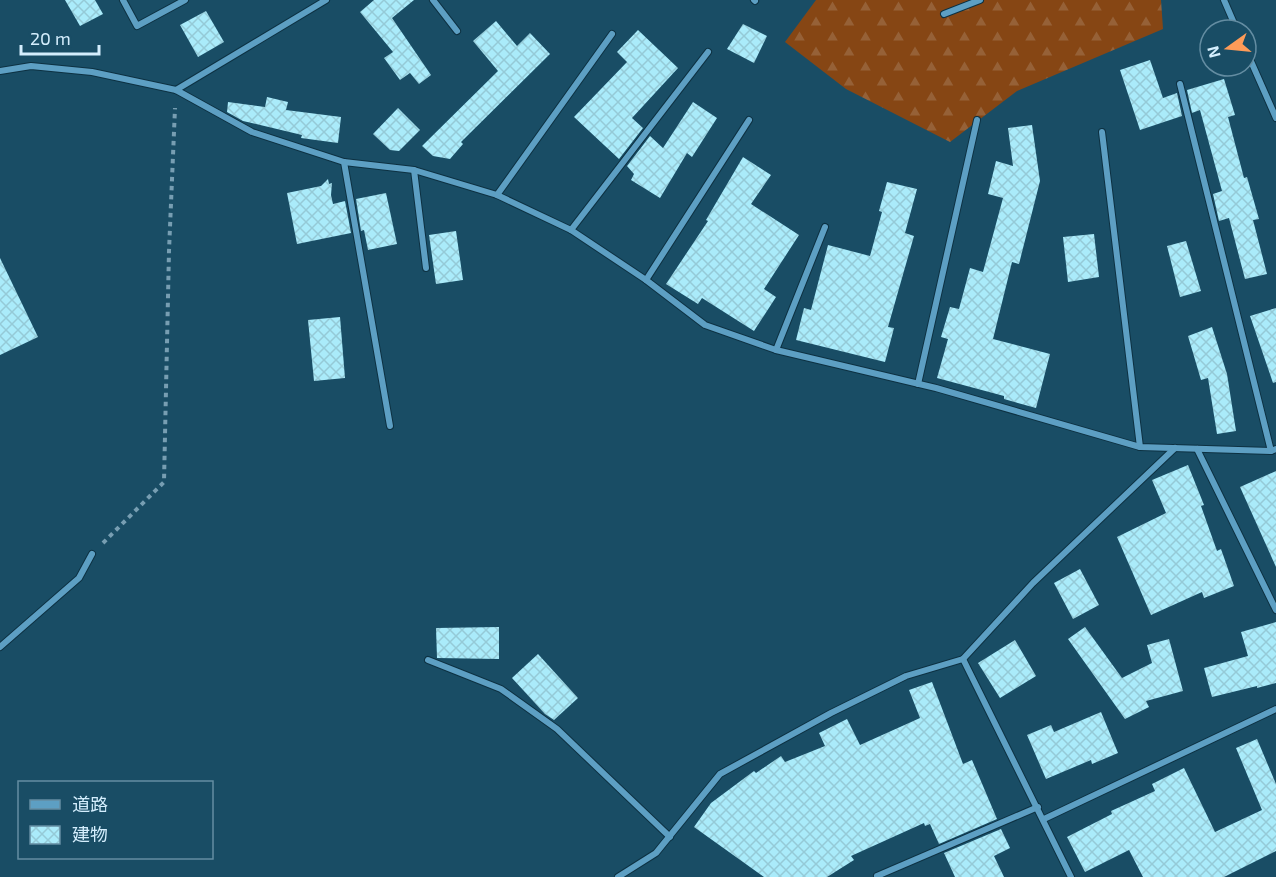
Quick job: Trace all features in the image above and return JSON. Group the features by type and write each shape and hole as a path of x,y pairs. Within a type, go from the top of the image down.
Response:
{"street":[{"path":"123,0 137,26 185,0"},
{"path":"176,90 326,0"},
{"path":"434,0 457,30"},
{"path":"944,14 980,0"},
{"path":"1224,0 1232,18"},
{"path":"497,195 612,34"},
{"path":"571,230 708,52"},
{"path":"0,71 30,66 92,72 176,90 252,132 344,162 414,170 497,195 571,230 646,280 705,325 776,350 918,384 1140,447 1273,450 1180,84"},
{"path":"1258,77 1276,118"},
{"path":"646,280 749,120"},
{"path":"918,384 977,120"},
{"path":"1102,132 1140,447"},
{"path":"344,162 390,426"},
{"path":"414,170 426,268"},
{"path":"776,350 825,227"},
{"path":"618,877 656,853 720,774 831,713 906,676 963,659 1034,583 1175,448"},
{"path":"1197,449 1276,610"},
{"path":"0,647 79,578 92,554"},
{"path":"963,659 1071,877"},
{"path":"428,660 501,689 557,729 670,837"},
{"path":"1044,819 1276,709"},
{"path":"877,876 1038,807"}],"path":[{"path":"92,554 164,482 169,251 176,90"}],"green space":[{"path":"816,0 1161,0 1163,29 1017,91 950,142 846,89 785,42"}],"building":[{"path":"65,0 95,0 103,14 80,26"},
{"path":"374,0 414,0 392,18 431,75 419,84 410,73 400,80 384,58 393,52 360,12"},
{"path":"206,11 224,42 198,57 180,25"},
{"path":"496,21 517,46 530,33 550,54 461,142 463,144 450,159 433,156 422,146 498,71 473,41"},
{"path":"743,24 767,36 754,63 727,49"},
{"path":"638,30 678,68 632,118 643,128 619,159 574,117 627,62 617,52"},
{"path":"1150,60 1163,98 1177,93 1182,116 1140,130 1120,70"},
{"path":"1224,79 1235,115 1228,117 1244,178 1247,177 1259,219 1253,220 1267,274 1245,279 1229,218 1219,221 1213,194 1222,191 1200,110 1192,113 1187,90"},
{"path":"267,97 288,102 286,110 341,117 338,143 301,138 302,135 243,121 227,112 228,102 265,107"},
{"path":"693,102 717,118 692,157 687,153 660,198 631,180 634,174 627,166 650,136 663,148"},
{"path":"398,108 420,130 399,151 390,150 373,134"},
{"path":"1032,125 1040,181 1019,264 1012,262 993,339 1050,354 1036,408 1004,399 1004,396 937,378 948,339 941,337 950,307 959,309 970,268 983,272 1003,198 988,194 996,161 1013,166 1008,128"},
{"path":"743,157 771,175 751,204 799,235 764,289 776,297 754,331 702,298 698,304 666,284 708,221 706,220"},
{"path":"328,179 329,184 332,183 333,204 345,201 351,233 297,244 287,193 321,186"},
{"path":"887,182 917,189 905,233 914,236 888,327 894,328 885,362 796,340 804,308 811,310 828,245 870,256 882,212 879,211"},
{"path":"386,193 397,244 368,250 364,230 361,231 356,199"},
{"path":"456,231 463,280 436,284 429,235"},
{"path":"1094,234 1099,277 1068,282 1063,237"},
{"path":"1186,241 1201,291 1180,297 1167,246"},
{"path":"0,258 38,337 0,355"},
{"path":"1276,308 1276,382 1273,383 1250,316"},
{"path":"340,317 345,378 314,381 308,320"},
{"path":"1212,327 1227,374 1236,431 1217,434 1208,378 1201,380 1188,336"},
{"path":"1188,465 1204,505 1201,506 1217,551 1221,549 1234,586 1204,598 1202,592 1151,615 1117,537 1166,513 1152,480"},
{"path":"1276,471 1276,567 1240,487"},
{"path":"1080,569 1099,605 1073,619 1054,583"},
{"path":"1276,622 1276,683 1212,697 1204,668 1248,656 1241,632"},
{"path":"499,627 499,659 437,658 436,628"},
{"path":"1085,627 1122,678 1152,663 1147,645 1169,639 1183,691 1146,701 1149,707 1125,719 1068,639"},
{"path":"1015,640 1036,676 1000,698 978,663"},
{"path":"538,654 578,698 554,720 545,714 512,678"},
{"path":"932,682 963,764 972,760 997,819 939,844 930,824 925,826 924,823 851,856 854,860 827,877 764,877 694,827 711,803 754,771 756,773 781,756 785,762 825,746 819,733 847,719 860,745 920,718 909,690"},
{"path":"1101,712 1118,753 1092,764 1091,760 1046,779 1027,735 1051,725 1054,732"},
{"path":"1257,739 1276,784 1276,851 1224,877 1143,877 1129,850 1085,872 1067,837 1112,814 1111,811 1155,791 1152,784 1184,768 1215,832 1262,810 1236,748"},
{"path":"1001,829 1010,848 994,856 1004,877 955,877 944,853"}]}
